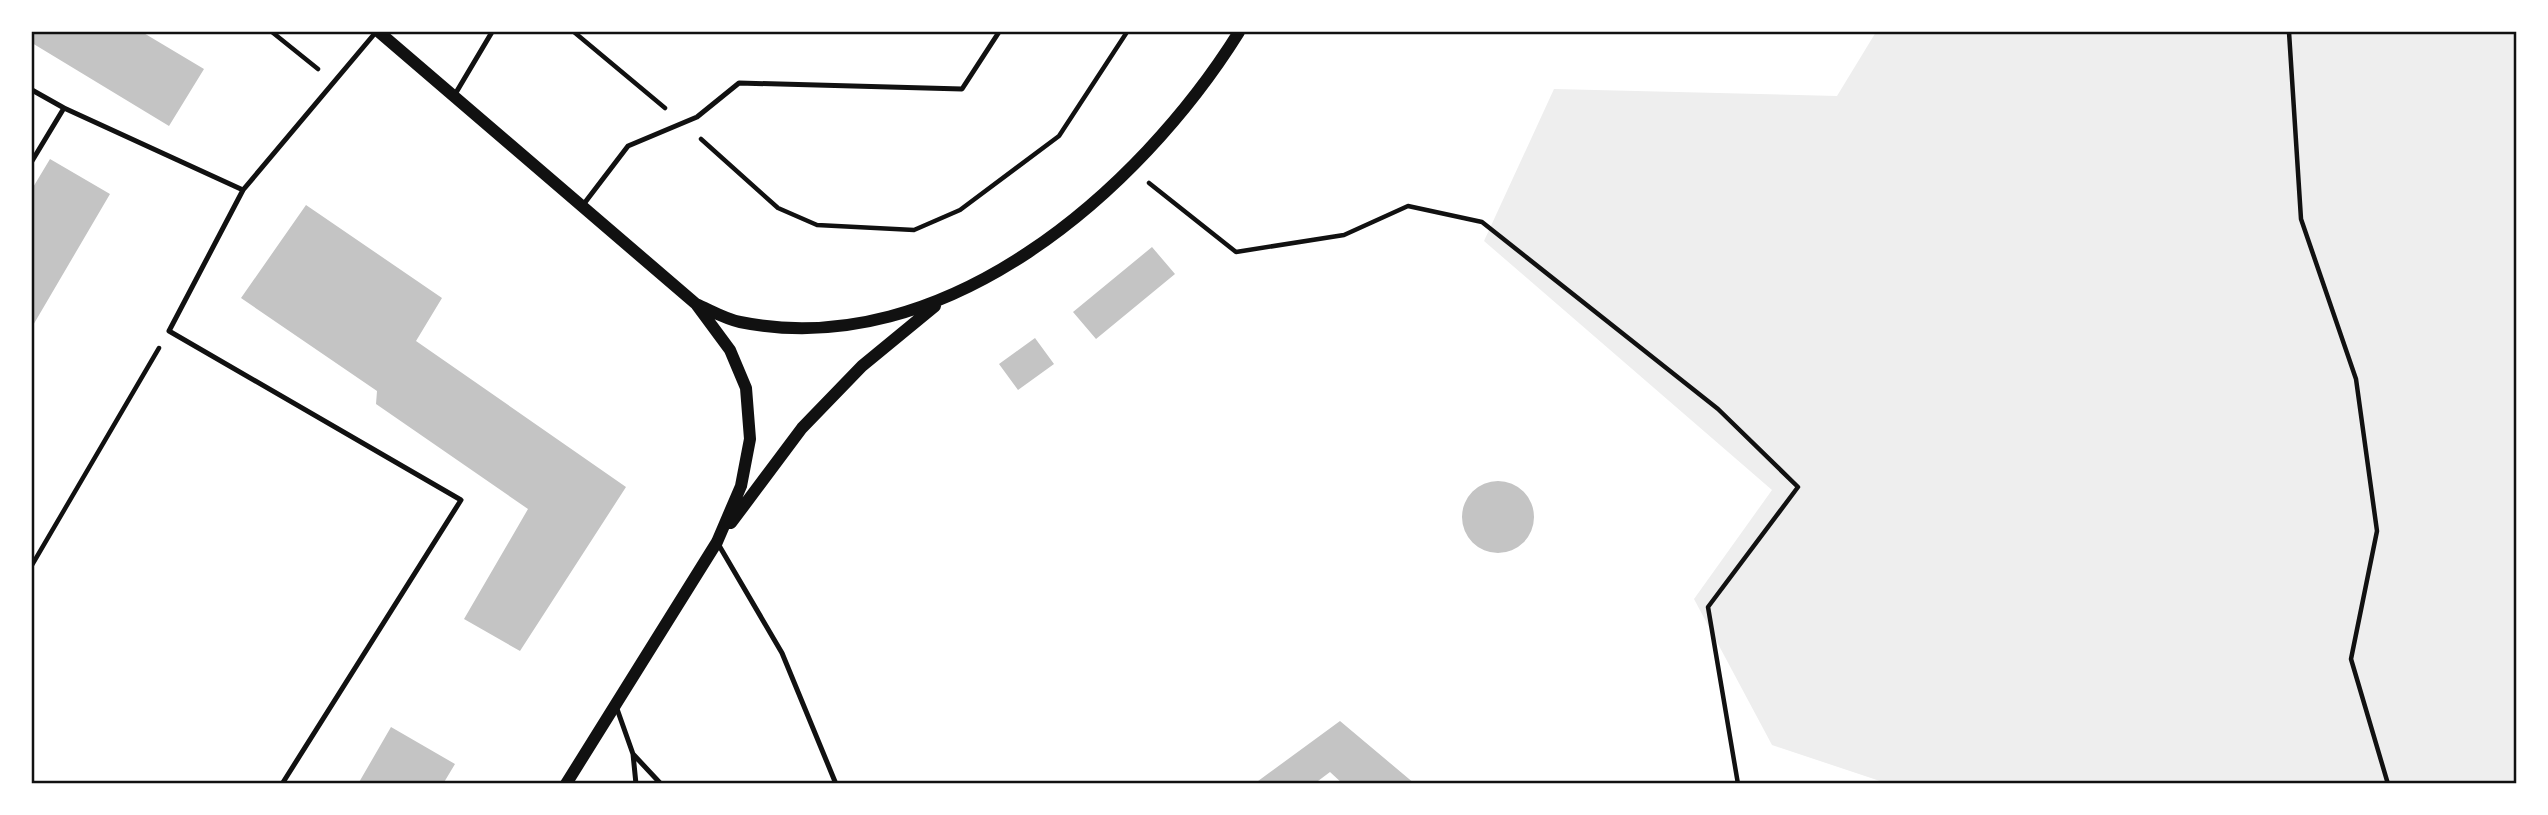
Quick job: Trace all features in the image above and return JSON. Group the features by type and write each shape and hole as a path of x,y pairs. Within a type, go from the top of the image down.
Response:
{"street":[{"path":"378,32 695,304 730,349 746,388 748,451 741,486 717,542"},
{"path":"566,783 717,542 802,428 862,366 941,301 1009,265 1073,220 1130,168 1214,72 1239,32"},
{"path":"695,304 737,322 793,329 857,324 941,301"}],"lane":[{"path":"282,783 461,500 169,331 243,190 378,32"},
{"path":"454,96 492,32"},
{"path":"581,208 628,146 697,117 739,83 962,89 999,32"},
{"path":"32,90 64,108 243,190"},
{"path":"32,161 64,108"},
{"path":"717,542 782,653 836,783"},
{"path":"615,705 633,754 636,783"},
{"path":"633,754 661,783"}],"path":[{"path":"272,32 335,83"},
{"path":"574,32 778,208 817,225 914,230 960,210 1059,135 1127,32"},
{"path":"2289,32 2301,219 2356,379 2377,531 2351,659 2388,783"},
{"path":"1130,168 1236,252 1344,235 1408,205 1482,222 1718,409 1798,486 1708,607 1738,783"},
{"path":"32,565 169,331"}],"shaded area":[{"path":"1876,32 2516,32 2516,783 1889,784 1772,745 1694,599 1772,490 1484,241 1554,89 1837,96"}],"building":[{"path":"32,32 142,32 204,69 169,126 32,43"},
{"path":"50,159 110,194 32,327 32,189"},
{"path":"306,205 442,298 416,341 626,487 520,651 464,619 528,509 376,404 377,391 241,298"},
{"path":"1152,247 1175,274 1096,339 1073,312"},
{"path":"1035,338 1054,364 1018,390 999,364"},
{"path":"1498,481 1518,487 1528,497 1534,517 1528,537 1518,547 1498,553 1478,547 1468,537 1462,517 1468,497 1478,487"},
{"path":"1340,721 1415,784 1343,784 1330,772 1314,784 1254,784"},
{"path":"391,727 455,764 443,784 358,784"}]}
